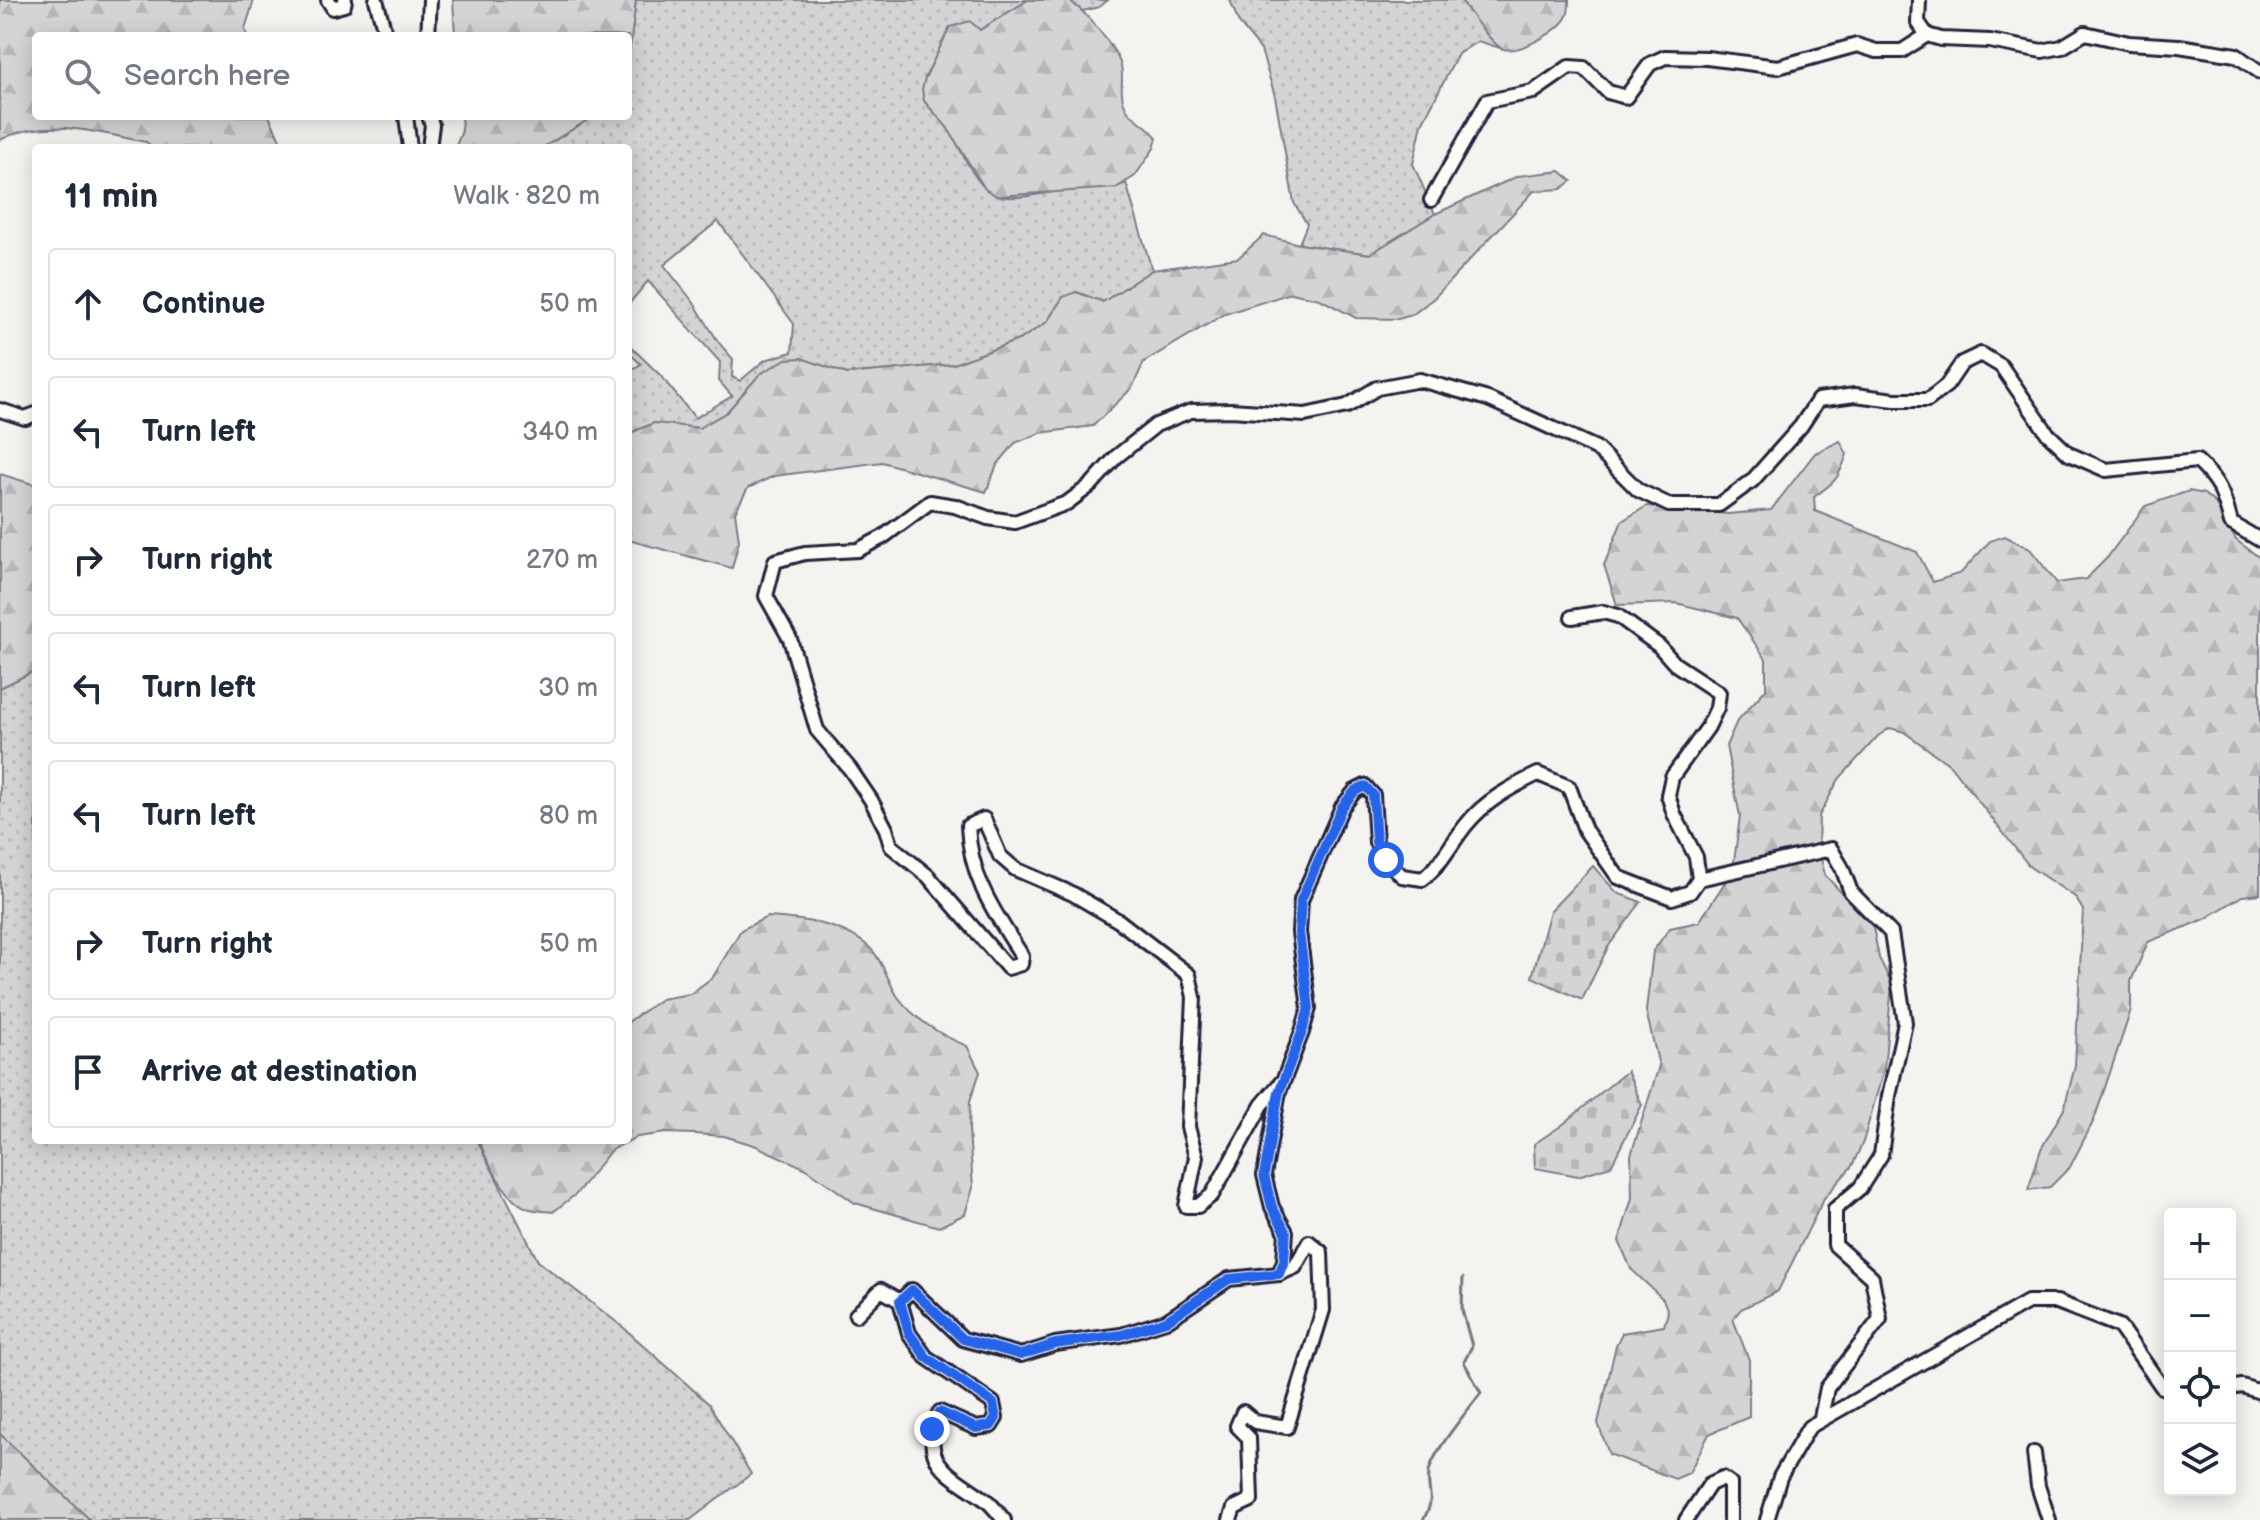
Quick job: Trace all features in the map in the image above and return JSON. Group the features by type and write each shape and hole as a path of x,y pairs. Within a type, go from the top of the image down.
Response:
{"street":[{"path":"328,0 333,8 344,5 345,0"},
{"path":"376,0 385,32"},
{"path":"428,32 430,0"},
{"path":"1919,0 1918,22 1927,35 1941,39 1990,41 2042,51 2062,47 2085,33 2129,43 2179,46 2236,55 2260,72"},
{"path":"1431,200 1487,101 1533,92 1569,67 1584,68 1608,92 1626,97 1650,64 1665,57 1707,58 1778,67 1857,45 1876,51 1902,51 1927,35"},
{"path":"406,120 410,144"},
{"path":"430,120 430,144"},
{"path":"1284,1079 1262,1105 1212,1195 1198,1206 1186,1206 1196,1157 1188,1127 1194,997 1189,975 1119,921 1073,894 1015,869 1000,856 984,819 968,826 969,851 983,894 1022,956 1021,964 1008,968 928,876 891,846 871,800 817,730 790,639 766,596 775,561 805,553 858,550 883,537 930,502 1015,522 1067,503 1156,425 1191,411 1231,410 1305,415 1347,406 1377,388 1420,380 1488,399 1596,448 1638,490 1669,505 1719,505 1752,481 1771,461 1801,426 1818,400 1855,395 1928,400 1947,385 1962,363 1981,354 2001,366 2048,434 2069,454 2106,470 2197,461 2215,477 2231,523 2260,540"},
{"path":"0,410 25,418 32,415"},
{"path":"1279,1274 1284,1261 1286,1232 1272,1207 1264,1175 1279,1092 1309,1008 1299,932 1301,900 1342,807 1355,791 1365,786 1373,795 1376,842 1386,860 1402,876 1423,879 1441,864 1467,823 1502,792 1538,774 1569,787 1585,830 1618,877 1672,898 1690,892 1699,879 1696,857 1668,795 1672,777 1708,727 1717,708 1719,693 1675,664 1659,646 1618,616 1603,612 1572,617"},
{"path":"1699,879 1831,849 1851,892 1891,933 1905,1023 1889,1096 1881,1155 1860,1188 1835,1209 1835,1245 1872,1278 1880,1319 1827,1388 1821,1418"},
{"path":"900,1301 912,1290 963,1339 1021,1355 1055,1344 1121,1335 1166,1321 1229,1279 1279,1274 1295,1267 1309,1242 1321,1252 1323,1310 1287,1427 1255,1422 1243,1412 1237,1426 1249,1438 1251,1500 1234,1508 1230,1520"},
{"path":"856,1315 881,1290 900,1301 909,1333 926,1357 993,1403 996,1418 991,1426 976,1428 940,1412 932,1429 935,1459 956,1482 988,1502 1004,1520"},
{"path":"1767,1520 1780,1477 1809,1427 2028,1302 2057,1302 2119,1326 2164,1388"},
{"path":"2236,1387 2260,1392"},
{"path":"2034,1453 2038,1486 2049,1520"},
{"path":"1686,1520 1710,1484 1723,1478 1730,1483 1730,1520"}],"green space":[{"path":"0,0 254,0 246,32 32,32 32,120 271,120 282,144 149,144 54,128 35,129 0,140"},
{"path":"453,0 636,0 632,32 455,32"},
{"path":"636,0 1028,0 980,30 950,27 925,78 924,101 954,137 981,184 996,195 1020,197 1064,190 1103,189 1126,183 1152,270 1103,302 1077,292 1063,297 1047,322 1021,339 954,364 847,374 801,358 760,374 727,412 699,428 654,423 632,432 632,370 641,364 632,356 632,348 660,375 695,418 732,396 719,381 720,362 648,281 632,300 632,144 548,144 588,120 632,120 632,32","holes":["718,221 794,324 792,352 765,360 740,381 732,377 733,359 664,265"]},
{"path":"1028,0 1066,0 1089,19 1106,39 1121,66 1123,98 1127,109 1157,138 1154,148 1135,176 1116,188 997,196 985,189 947,127 924,101 922,89 925,78 950,27 970,21 980,30"},
{"path":"1066,0 1108,0 1099,7 1083,11"},
{"path":"1230,0 1461,0 1500,48 1478,41 1458,54 1422,124 1413,164 1435,214 1370,254 1299,244 1307,224 1294,203 1275,96 1261,50 1239,23"},
{"path":"1461,0 1569,0 1569,6 1564,20 1550,33 1524,47 1507,50 1491,39"},
{"path":"461,120 588,120 548,144 457,144 462,131"},
{"path":"1560,171 1572,181 1561,189 1534,191 1434,298 1412,315 1398,319 1356,318 1320,299 1291,293 1225,314 1144,362 1132,388 1093,426 1040,433 1015,443 997,465 986,492 882,462 774,476 748,488 735,512 739,541 732,568 632,541 632,432 654,423 699,428 727,412 760,374 786,359 801,358 847,374 954,364 1021,339 1047,322 1063,297 1076,292 1103,302 1152,270 1238,258 1264,235 1299,244 1370,254 1435,214 1518,176"},
{"path":"1840,441 1847,454 1835,479 1814,497 1815,511 1917,552 1933,582 1961,573 1990,541 2005,536 2030,549 2057,583 2086,579 2107,558 2145,506 2189,491 2204,494 2215,503 2236,540 2260,558 2260,894 2242,896 2205,919 2148,942 2131,981 2131,1010 2094,1120 2070,1167 2050,1187 2028,1190 2041,1149 2064,1109 2075,1066 2083,910 2075,897 2030,867 1950,765 1904,732 1890,728 1878,736 1839,779 1819,816 1818,847 1825,875 1873,927 1879,958 1892,984 1884,1069 1863,1142 1852,1166 1824,1198 1778,1291 1741,1309 1733,1319 1749,1360 1749,1417 1709,1434 1689,1473 1675,1479 1609,1454 1598,1423 1616,1345 1622,1333 1664,1326 1668,1312 1663,1299 1631,1269 1619,1241 1632,1198 1631,1155 1659,1066 1646,1011 1653,951 1670,928 1699,922 1733,870 1740,816 1726,746 1737,721 1766,689 1766,659 1737,618 1676,603 1617,605 1604,565 1622,521 1647,506 1728,514 1771,510 1815,453"},
{"path":"0,474 32,484 32,672 0,688"},
{"path":"32,672 32,1144 479,1144 538,1261 624,1328 709,1404 751,1474 690,1520 90,1520 0,1434 0,688"},
{"path":"1593,866 1617,893 1641,902 1608,947 1582,1000 1532,977 1550,911"},
{"path":"767,917 822,924 848,933 875,954 898,997 912,1013 938,1032 967,1046 980,1072 970,1101 973,1188 965,1214 939,1227 855,1203 807,1169 754,1145 724,1136 666,1133 632,1140 632,1019 661,999 690,994 713,977 741,930"},
{"path":"1627,1071 1642,1105 1611,1166 1578,1176 1535,1168 1534,1144 1561,1126"},
{"path":"481,1144 623,1144 611,1150 576,1194 553,1212 519,1204 486,1158"},
{"path":"0,1434 90,1520 0,1520"}],"waterway":[{"path":"1423,1520 1429,1505 1428,1479 1432,1463 1481,1393 1464,1362 1472,1346 1462,1310 1463,1278"}],"route":[{"path":"932,1429 940,1412 976,1428 991,1426 996,1418 993,1403 926,1357 909,1333 900,1301 912,1290 963,1339 1021,1355 1055,1344 1121,1335 1166,1321 1229,1279 1279,1274 1284,1261 1286,1232 1272,1207 1264,1175 1279,1092 1309,1008 1299,932 1301,900 1342,807 1355,791 1365,786 1373,795 1376,842 1386,860"}]}
